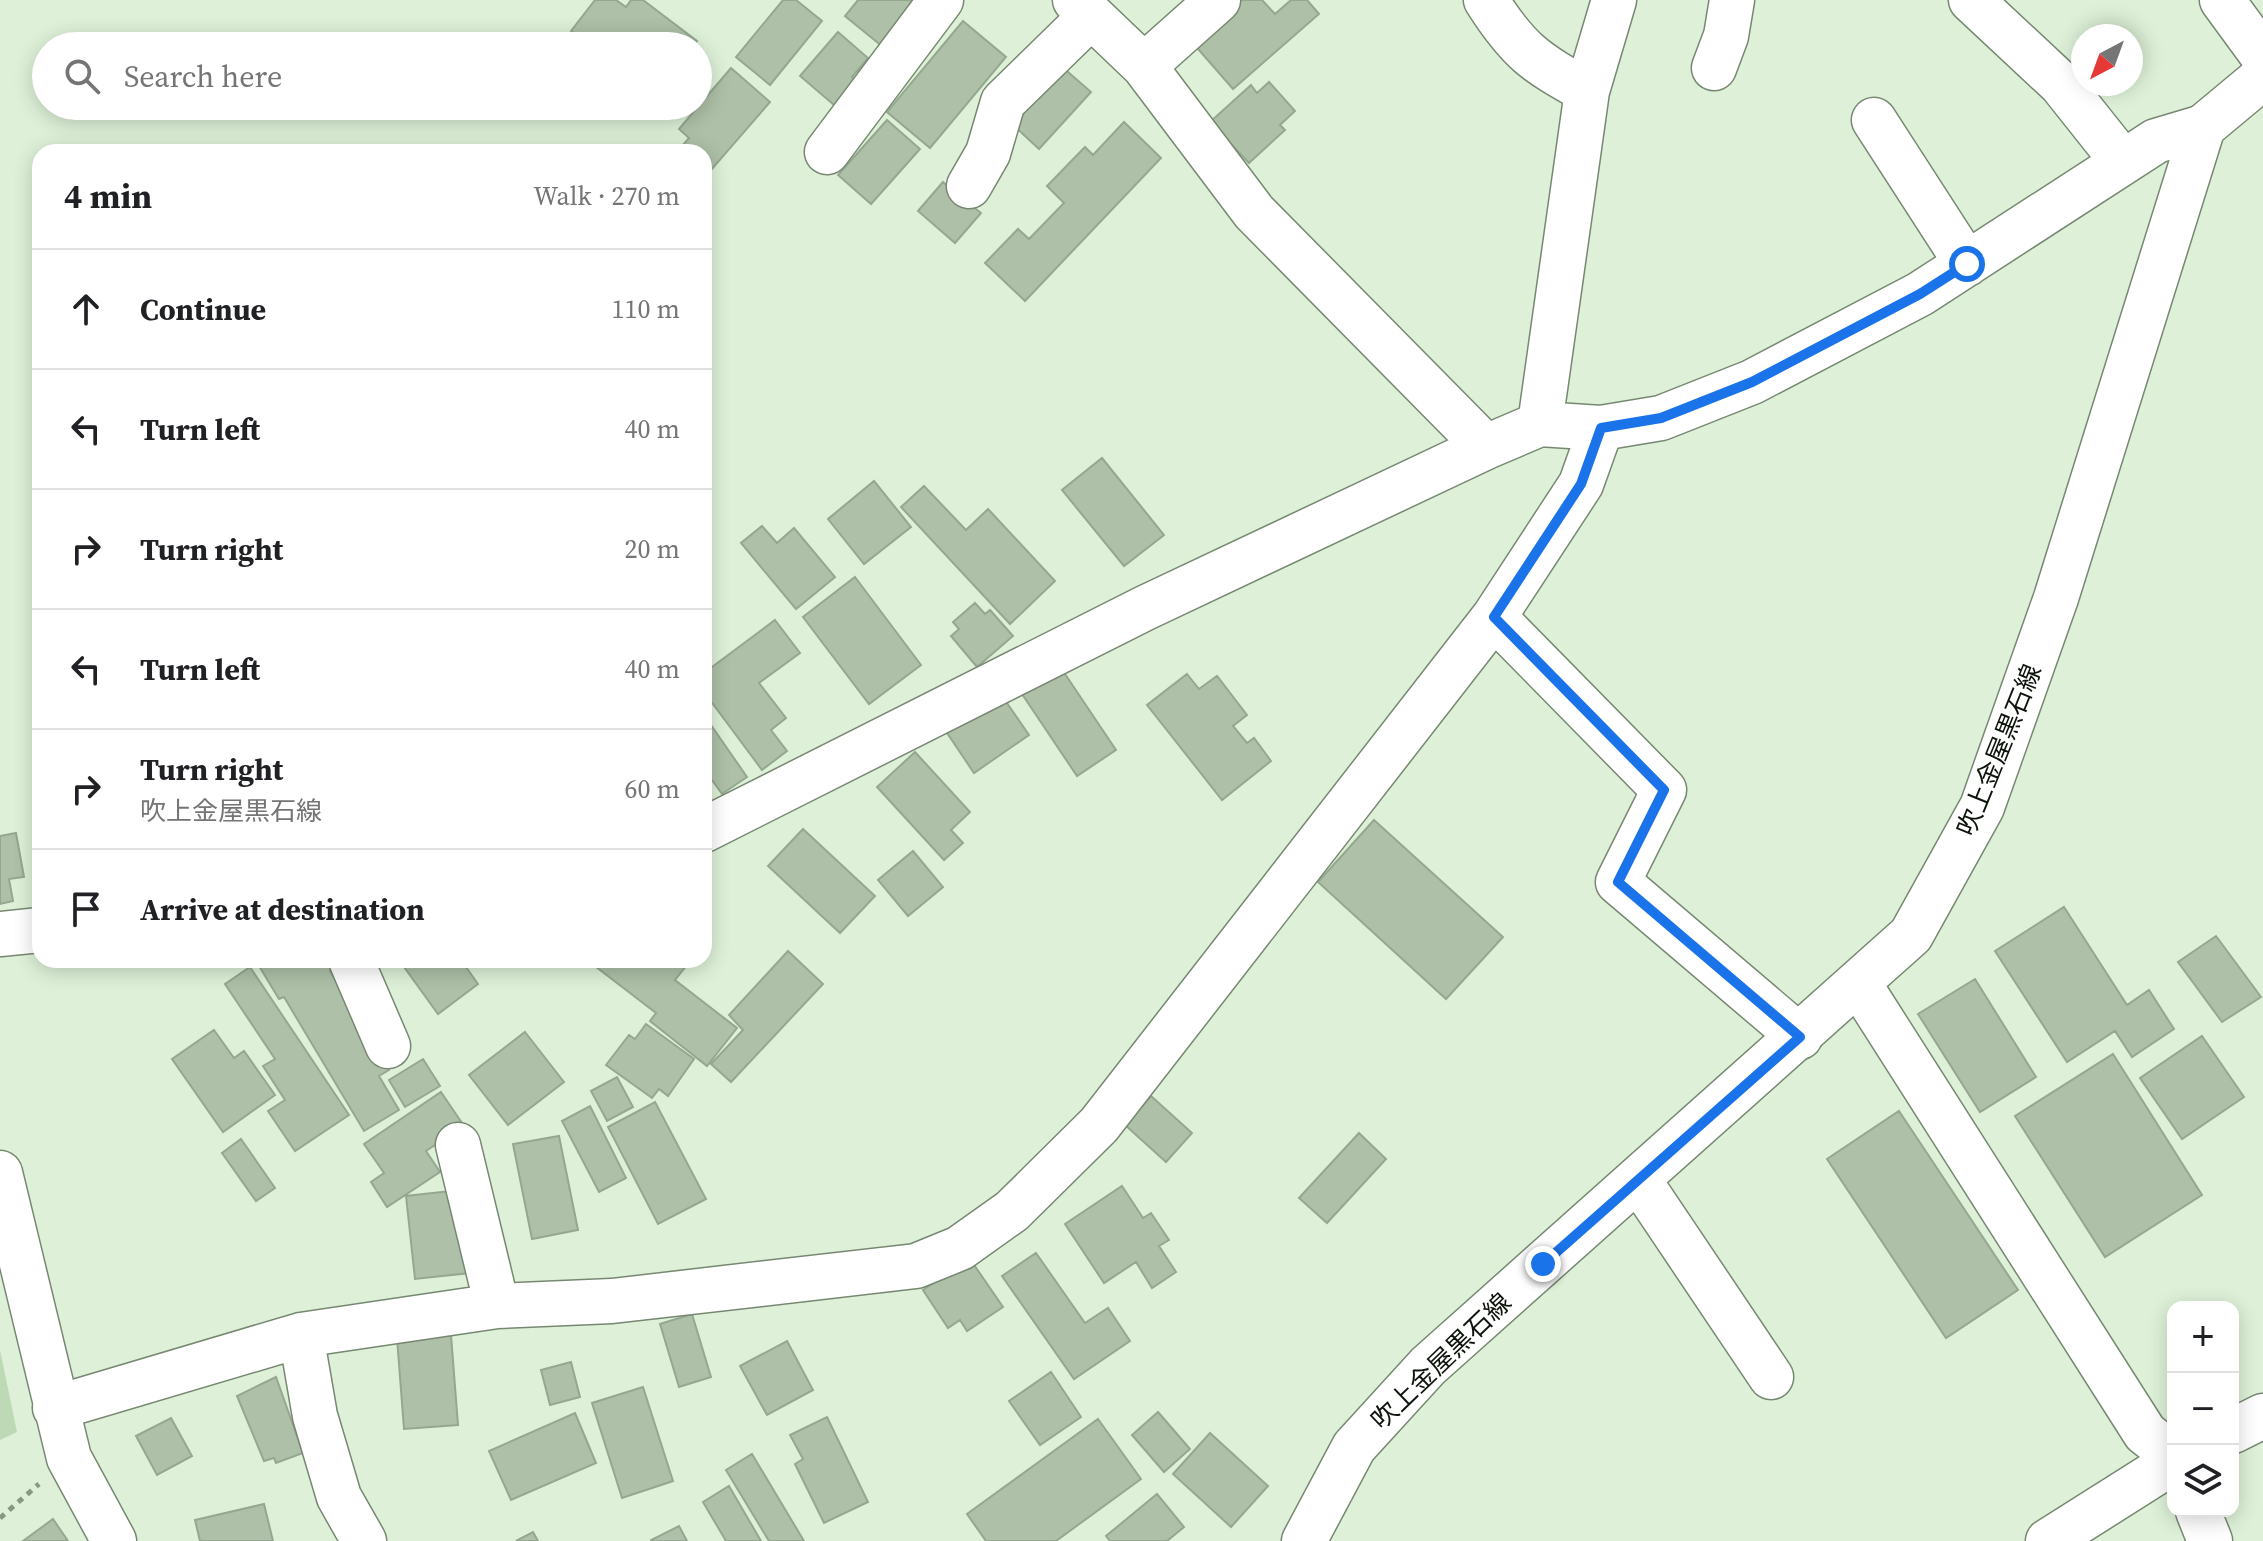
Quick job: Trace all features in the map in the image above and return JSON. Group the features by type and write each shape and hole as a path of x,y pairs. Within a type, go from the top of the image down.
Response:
{"street":[{"path":"827,152 941,0"},
{"path":"1144,66 1218,0"},
{"path":"1486,0 1510,39 1540,65 1587,91"},
{"path":"1540,424 1587,91 1614,0"},
{"path":"1714,68 1726,36 1732,0"},
{"path":"1971,0 2061,84 2123,162"},
{"path":"2222,0 2263,56"},
{"path":"969,186 988,153 1003,102 1083,8 1144,66 1254,212 1486,447"},
{"path":"712,826 1145,608 1486,447 1540,424 1601,428 1661,418 1752,382 1920,294 2156,141 2203,127 2263,77"},
{"path":"1874,120 1967,264"},
{"name":"吹上金屋黒石線","path":"1304,1541 1354,1447 1428,1366 1911,935 1982,807 2056,598 2203,127"},
{"path":"55,1408 301,1335 497,1306 612,1301 916,1266 960,1248 1012,1211 1099,1125 1494,617 1581,484 1601,428"},
{"path":"1494,617 1664,790 1618,882 1800,1037"},
{"path":"0,934 32,931"},
{"path":"354,968 388,1046"},
{"path":"1859,984 2145,1433 2167,1450"},
{"path":"458,1145 497,1306"},
{"path":"0,1173 69,1458 114,1541"},
{"path":"1638,1179 1771,1377"},
{"path":"301,1335 315,1416 339,1497 364,1541"},
{"path":"2239,1428 2263,1416"},
{"path":"2048,1541 2167,1466"},
{"path":"2200,1517 2210,1541"}],"path":[{"path":"0,1518 69,1458"}],"green space":[{"path":"0,1350 17,1432 0,1440"}],"building":[{"path":"595,0 616,0 626,7 631,0 643,0 685,32 572,32"},
{"path":"783,0 796,0 822,21 770,85 736,57"},
{"path":"858,0 915,0 889,52 845,16"},
{"path":"1240,0 1262,0 1275,14 1291,0 1307,0 1319,14 1233,89 1192,42"},
{"path":"963,21 1006,57 930,148 887,112"},
{"path":"838,32 868,58 852,77 860,85 840,110 800,76"},
{"path":"1060,65 1091,92 1039,149 1009,121"},
{"path":"731,68 770,102 712,169 712,144 684,144 689,138 679,129 687,120 712,120 712,90"},
{"path":"1269,82 1295,111 1280,125 1285,130 1249,163 1210,122 1251,85 1257,93"},
{"path":"887,120 920,149 871,204 838,175"},
{"path":"1124,122 1161,158 1025,301 985,263 1018,229 1029,239 1064,203 1047,186 1085,147 1093,155"},
{"path":"943,182 981,213 955,243 918,211"},
{"path":"1102,458 1164,535 1124,566 1062,490"},
{"path":"874,481 911,527 864,564 828,519"},
{"path":"924,486 966,530 988,509 1055,581 1010,624 901,507"},
{"path":"762,526 777,543 794,528 835,577 796,609 741,543"},
{"path":"855,577 921,665 869,704 803,617"},
{"path":"975,603 985,614 990,610 1013,636 977,667 951,636 959,629 953,622"},
{"path":"775,620 800,653 759,683 786,718 771,730 787,751 762,770 712,703 712,667"},
{"path":"1061,668 1116,750 1077,776 1022,694"},
{"path":"1187,674 1199,689 1217,676 1247,715 1233,726 1247,743 1254,738 1271,761 1222,800 1147,705"},
{"path":"998,690 1029,735 974,773 943,727"},
{"path":"712,727 747,777 722,794 712,780"},
{"path":"915,752 970,812 951,830 963,843 944,860 877,787"},
{"path":"1374,820 1503,937 1446,999 1318,882"},
{"path":"803,829 875,896 840,933 768,866"},
{"path":"16,833 24,877 9,879 13,901 0,904 0,836"},
{"path":"913,851 943,887 908,916 878,880"},
{"path":"2064,907 2127,1005 2149,990 2174,1029 2132,1057 2115,1031 2067,1062 1995,951"},
{"path":"2216,936 2261,997 2222,1022 2178,962"},
{"path":"788,951 823,984 731,1082 711,1064 743,1030 729,1015"},
{"path":"251,968 349,1115 295,1151 268,1111 285,1100 263,1066 275,1059 225,984"},
{"path":"260,968 334,968 330,971 389,1070 379,1076 399,1110 364,1131 284,997 279,999"},
{"path":"405,968 467,968 478,984 438,1014"},
{"path":"597,968 685,968 675,980 737,1028 707,1066 650,1021 656,1013"},
{"path":"1975,979 2036,1077 1980,1112 1918,1014"},
{"path":"646,1024 694,1059 668,1096 659,1089 652,1098 606,1065 629,1035 635,1039"},
{"path":"214,1030 234,1058 244,1051 275,1095 223,1132 172,1059"},
{"path":"525,1032 564,1082 508,1125 469,1075"},
{"path":"2202,1036 2244,1097 2182,1139 2140,1078"},
{"path":"2113,1054 2202,1195 2105,1257 2015,1116"},
{"path":"423,1059 440,1086 405,1107 389,1080"},
{"path":"617,1077 633,1107 607,1121 591,1091"},
{"path":"441,1092 464,1126 426,1151 440,1172 387,1207 371,1182 384,1173 364,1144"},
{"path":"1151,1096 1192,1133 1166,1162 1125,1125"},
{"path":"655,1102 706,1199 658,1224 608,1127"},
{"path":"590,1106 626,1178 599,1192 562,1121"},
{"path":"1899,1111 2018,1290 1946,1338 1827,1159"},
{"path":"1359,1133 1386,1159 1327,1223 1299,1198"},
{"path":"559,1136 578,1230 532,1239 513,1144"},
{"path":"241,1139 275,1188 256,1201 222,1153"},
{"path":"1122,1186 1143,1218 1151,1213 1169,1240 1159,1246 1176,1272 1152,1288 1136,1262 1104,1283 1065,1224"},
{"path":"450,1191 454,1224 465,1222 470,1273 415,1279 406,1196"},
{"path":"1036,1253 1085,1323 1108,1308 1130,1341 1074,1379 1002,1276"},
{"path":"970,1259 1003,1307 967,1331 960,1320 948,1328 923,1290"},
{"path":"692,1314 711,1377 679,1387 660,1324"},
{"path":"451,1335 458,1425 404,1429 397,1338"},
{"path":"787,1341 813,1390 767,1415 740,1366"},
{"path":"571,1362 580,1397 550,1405 541,1370"},
{"path":"1051,1372 1081,1417 1040,1445 1009,1401"},
{"path":"276,1377 303,1453 276,1463 274,1458 264,1461 237,1396"},
{"path":"643,1387 673,1481 622,1498 592,1403"},
{"path":"1158,1412 1190,1449 1164,1472 1132,1435"},
{"path":"575,1413 596,1463 511,1500 489,1451"},
{"path":"827,1417 868,1502 824,1523 795,1464 803,1459 790,1435"},
{"path":"171,1418 192,1456 157,1475 136,1436"},
{"path":"1098,1419 1141,1479 1056,1541 986,1541 967,1514"},
{"path":"1210,1433 1268,1486 1231,1527 1173,1474"},
{"path":"752,1454 804,1541 769,1541 726,1470"},
{"path":"729,1486 761,1541 726,1541 703,1502"},
{"path":"1157,1494 1184,1527 1167,1541 1110,1541 1106,1536"},
{"path":"264,1504 273,1541 200,1541 195,1520"},
{"path":"53,1519 68,1541 23,1541"},
{"path":"679,1526 687,1541 651,1541 651,1540"},
{"path":"533,1532 538,1541 516,1541"}],"route":[{"path":"1543,1264 1800,1037 1618,882 1664,790 1494,617 1581,484 1601,428 1661,418 1752,382 1920,294 1967,264"}]}
